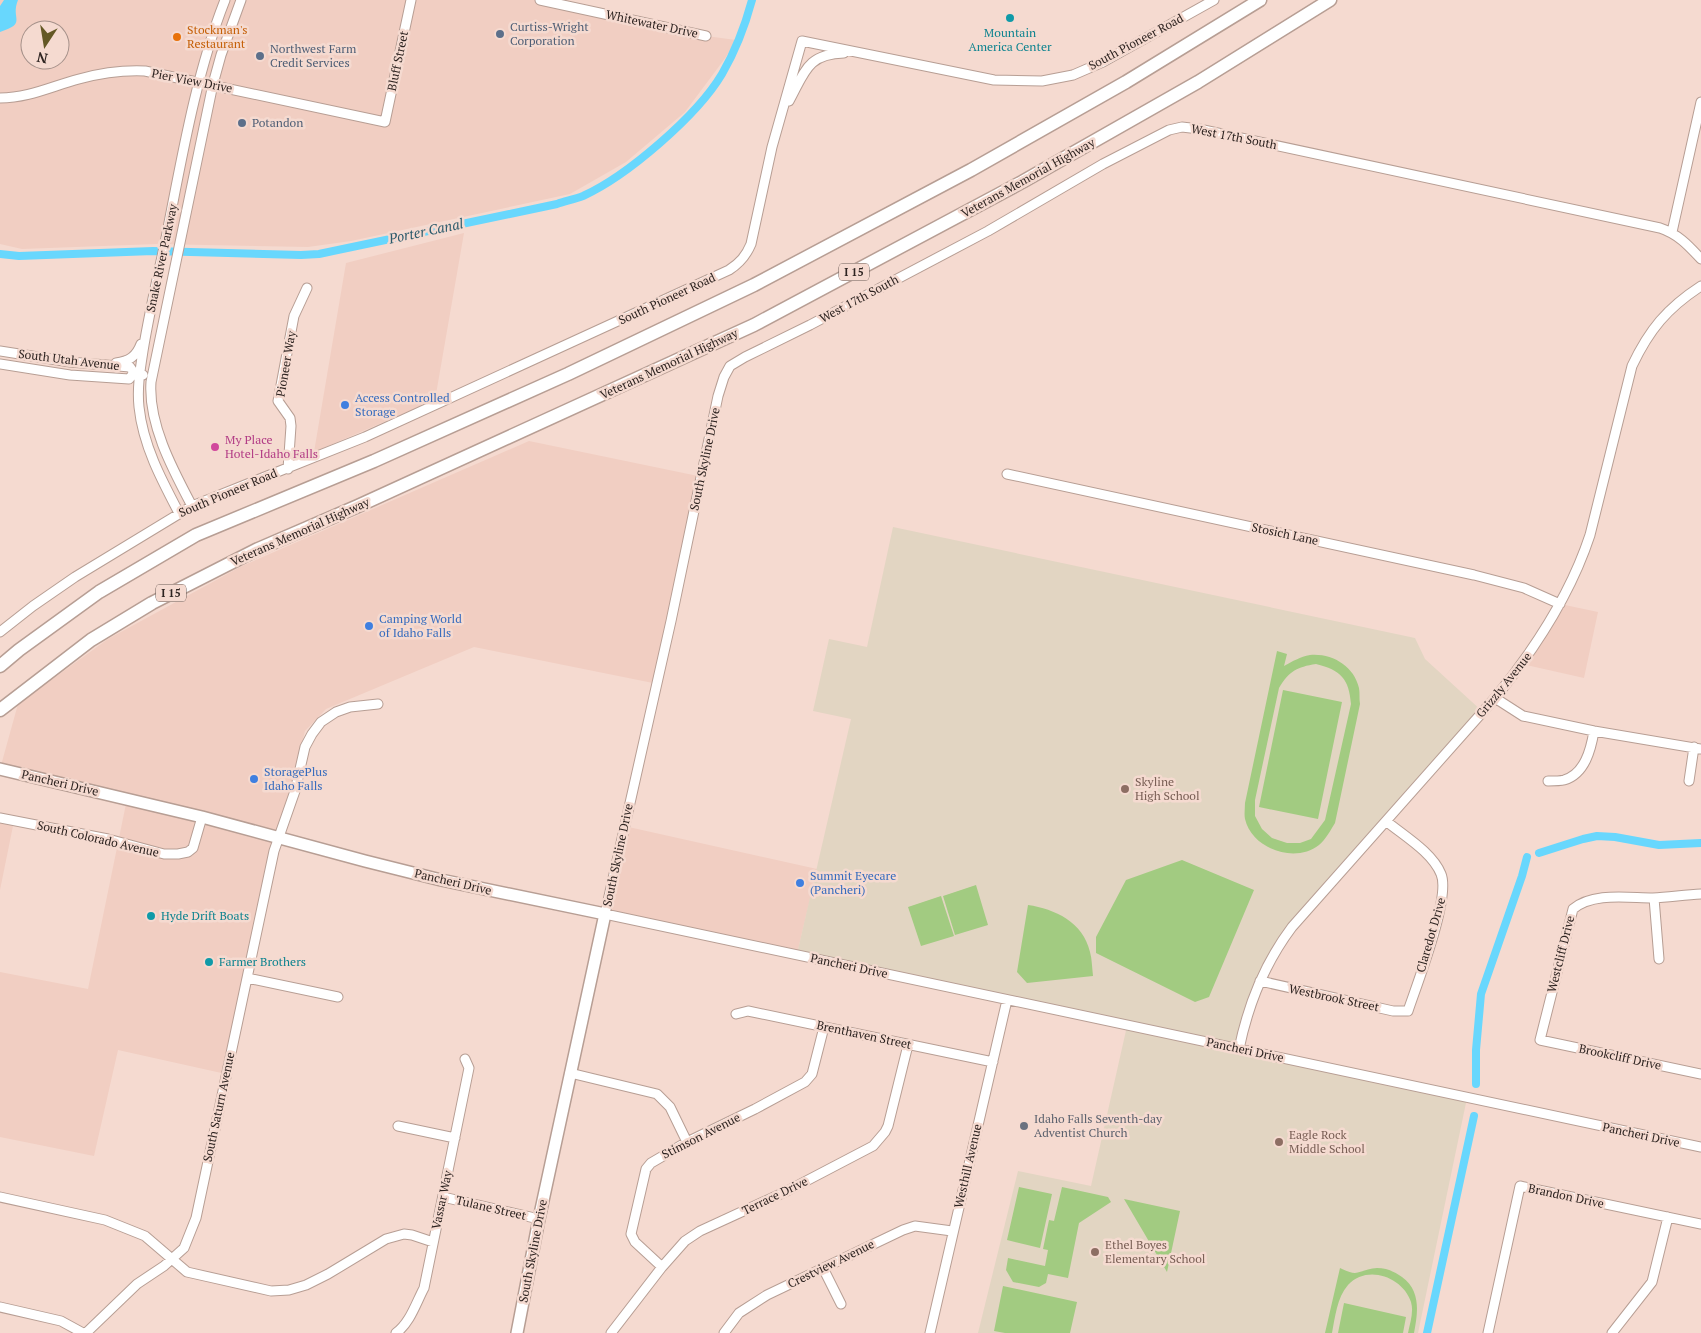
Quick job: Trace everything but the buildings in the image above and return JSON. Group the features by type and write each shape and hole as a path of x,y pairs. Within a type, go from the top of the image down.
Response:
{"highway":[{"path":"0,666 99,592 196,535 374,461 568,374 754,285 971,170 1126,82 1260,0"},
{"name":"Veterans Memorial Highway","path":"0,710 90,640 152,603 256,550 358,506 754,325 1022,182 1198,82 1330,0"}],"main road":[{"name":"Pancheri Drive","path":"0,769 202,817 441,880 605,914"},
{"name":"South Skyline Drive","path":"517,1333 539,1219 605,914"}],"street":[{"name":"Snake River Parkway","path":"179,513 160,476 145,440 139,407 137,374 199,82 225,0"},
{"name":"Snake River Parkway","path":"192,506 184,492 155,424 151,392 152,376 212,84 241,0"},
{"name":"Bluff Street","path":"385,122 411,0"},
{"name":"Whitewater Drive","path":"540,0 552,1 706,36"},
{"name":"South Pioneer Road","path":"0,632 75,577 192,506 365,437 738,265 746,255 751,244 772,147 802,41 994,80 1042,81 1073,75 1103,62 1214,0"},
{"path":"782,114 807,67 817,58 834,54 861,53"},
{"name":"Pier View Drive","path":"0,98 14,98 37,94 80,79 130,70 145,71 212,84 385,122"},
{"path":"1672,232 1701,102"},
{"name":"West 17th South","path":"724,377 730,366 745,357 810,325 988,231 1104,164 1169,130 1182,127 1219,133 1651,226 1672,232 1701,258"},
{"name":"Grizzly Avenue","path":"1240,1049 1243,1032 1260,981 1281,942 1292,927 1495,698 1534,647 1560,604 1582,558 1590,535 1632,366 1643,344 1658,322 1681,300 1701,286"},
{"name":"Pioneer Way","path":"288,469 290,418 278,401 294,316 306,288"},
{"path":"102,365 125,362 134,357 146,330"},
{"name":"South Utah Avenue","path":"0,351 70,362 130,367 137,374 152,376"},
{"name":"South Utah Avenue","path":"0,364 70,375 129,379 137,374"},
{"name":"South Skyline Drive","path":"605,914 669,630 718,396 724,377"},
{"name":"Stosich Lane","path":"1008,474 1474,575 1524,588 1560,604"},
{"path":"1495,698 1523,716 1594,731 1698,748 1688,782"},
{"name":"South Saturn Avenue","path":"84,1333 137,1284 164,1266 184,1248 196,1218 278,838 295,791 302,756 312,734 321,722 336,712 350,707 378,704"},
{"path":"1548,781 1564,780 1572,776 1579,769 1590,754 1594,731"},
{"name":"South Colorado Avenue","path":"0,818 108,839 164,854 178,854 188,852 193,848 202,817"},
{"name":"Claredot Drive","path":"1386,821 1434,862 1444,884 1443,898 1431,942 1408,1011"},
{"name":"Westcliff Drive","path":"1540,1040 1573,909 1581,902 1604,898 1654,898 1701,894"},
{"path":"1654,898 1659,959"},
{"name":"Pancheri Drive","path":"605,914 1701,1147"},
{"path":"247,978 338,997"},
{"name":"Westbrook Street","path":"1260,981 1393,1011 1408,1011"},
{"name":"Westhill Avenue","path":"930,1333 1007,1000"},
{"name":"Brenthaven Street","path":"736,1014 748,1011 993,1062"},
{"name":"Stimson Avenue","path":"662,1267 635,1242 631,1234 646,1169 651,1163 687,1142 805,1082 812,1074 824,1027"},
{"name":"Brookcliff Drive","path":"1540,1040 1701,1074"},
{"name":"Terrace Drive","path":"611,1333 662,1267 685,1241 700,1231 787,1191 873,1146 886,1132 908,1045"},
{"name":"Vassar Way","path":"396,1333 402,1329 424,1288 469,1068 465,1059"},
{"path":"570,1073 657,1094 670,1107 687,1142"},
{"path":"398,1126 455,1138"},
{"name":"Brandon Drive","path":"1488,1333 1520,1186 1701,1224"},
{"path":"0,1197 106,1220 145,1236 187,1272 271,1291 289,1290 306,1285 386,1239 404,1234 433,1242"},
{"name":"Tulane Street","path":"443,1197 539,1219"},
{"path":"1612,1333 1652,1282 1668,1217"},
{"name":"Crestview Avenue","path":"724,1333 739,1313 768,1295 903,1230 916,1226 952,1232"},
{"path":"823,1268 841,1304"},
{"path":"0,1307 61,1322 84,1333"}],"shaded area":[{"path":"0,0 540,0 706,36 736,40 726,57 685,112 626,162 570,194 351,241 308,247 157,244 22,249 0,244"},
{"path":"464,233 435,400 314,452 346,263"},
{"path":"529,441 698,476 653,683 474,647 326,709 305,731 278,838 226,1074 118,1050 94,1156 0,1137 0,972 88,989 127,799 0,769 18,704 108,639 242,566"},
{"name":"Skyline High School","path":"893,527 1415,638 1425,659 1483,712 1292,927 1260,981 1239,1049 1467,1098 1418,1333 978,1333 1018,1171 1091,1186 1127,1026 797,954 851,719 813,711 829,639 867,647"},
{"path":"1560,604 1598,612 1584,678 1522,664"},
{"path":"0,818 14,821 0,890"},
{"path":"624,826 817,869 797,954 605,914"}],"green space":[{"path":"1277,651 1287,654 1284,666 1310,655 1326,656 1341,662 1356,680 1359,688 1360,704 1335,823 1328,835 1319,845 1309,851 1287,853 1276,850 1265,845 1249,830 1245,819 1245,803","holes":["1316,664 1325,666 1338,673 1346,682 1351,704 1325,820 1311,839 1300,843 1287,843 1272,838 1262,829 1255,816 1255,800 1279,688 1286,677 1299,668"]},
{"path":"1283,690 1342,702 1318,819 1259,807"},
{"path":"1182,860 1254,890 1209,997 1195,1002 1096,953 1096,937 1126,880"},
{"path":"976,885 988,925 955,935 943,896"},
{"path":"941,896 954,936 921,946 908,907"},
{"path":"1028,905 1058,914 1074,925 1081,933 1091,955 1093,976 1027,983 1017,972"},
{"path":"1019,1187 1052,1194 1040,1248 1007,1240"},
{"path":"1062,1187 1108,1197 1111,1202 1079,1223 1068,1278 1048,1274 1046,1283 1039,1287 1013,1282 1006,1270 1008,1258 1045,1266 1048,1250 1043,1249 1049,1220 1054,1221"},
{"path":"1124,1199 1180,1211 1167,1272"},
{"path":"1340,1268 1355,1273 1381,1268 1397,1273 1402,1277 1412,1289 1417,1302 1414,1333 1408,1333 1412,1310 1407,1293 1393,1280 1384,1276 1365,1275 1356,1279 1344,1290 1335,1314 1332,1333 1325,1333"},
{"path":"1003,1286 1077,1302 1070,1333 1005,1333 994,1331"},
{"path":"1344,1303 1406,1317 1403,1333 1338,1333"}],"water":[{"path":"4,0 18,0 16,23 0,32 0,6"}],"waterway":[{"name":"Porter Canal","path":"0,254 19,256 153,251 319,254 557,204 583,196 601,187 640,160 679,126 696,108 711,90 727,65 740,38 752,0"},
{"path":"1539,853 1597,836 1615,837 1659,845 1701,843"},
{"path":"1476,1084 1476,1050 1481,994 1527,857"},
{"path":"1427,1333 1474,1116"}],"place":[{"name":"Mountain America Center","path":"1010,18"},
{"name":"Curtiss-Wright Corporation","path":"500,34"},
{"name":"Stockman's Restaurant","path":"177,37"},
{"name":"Northwest Farm Credit Services","path":"260,56"},
{"name":"Potandon","path":"242,123"},
{"name":"Access Controlled Storage","path":"345,405"},
{"name":"My Place Hotel-Idaho Falls","path":"215,447"},
{"name":"Camping World of Idaho Falls","path":"369,626"},
{"name":"StoragePlus Idaho Falls","path":"254,779"},
{"name":"Skyline High School","path":"1125,789"},
{"name":"Summit Eyecare (Pancheri)","path":"800,883"},
{"name":"Hyde Drift Boats","path":"151,916"},
{"name":"Farmer Brothers","path":"209,962"},
{"name":"Idaho Falls Seventh-day Adventist Church","path":"1024,1126"},
{"name":"Eagle Rock Middle School","path":"1279,1142"},
{"name":"Ethel Boyes Elementary School","path":"1095,1252"}]}
